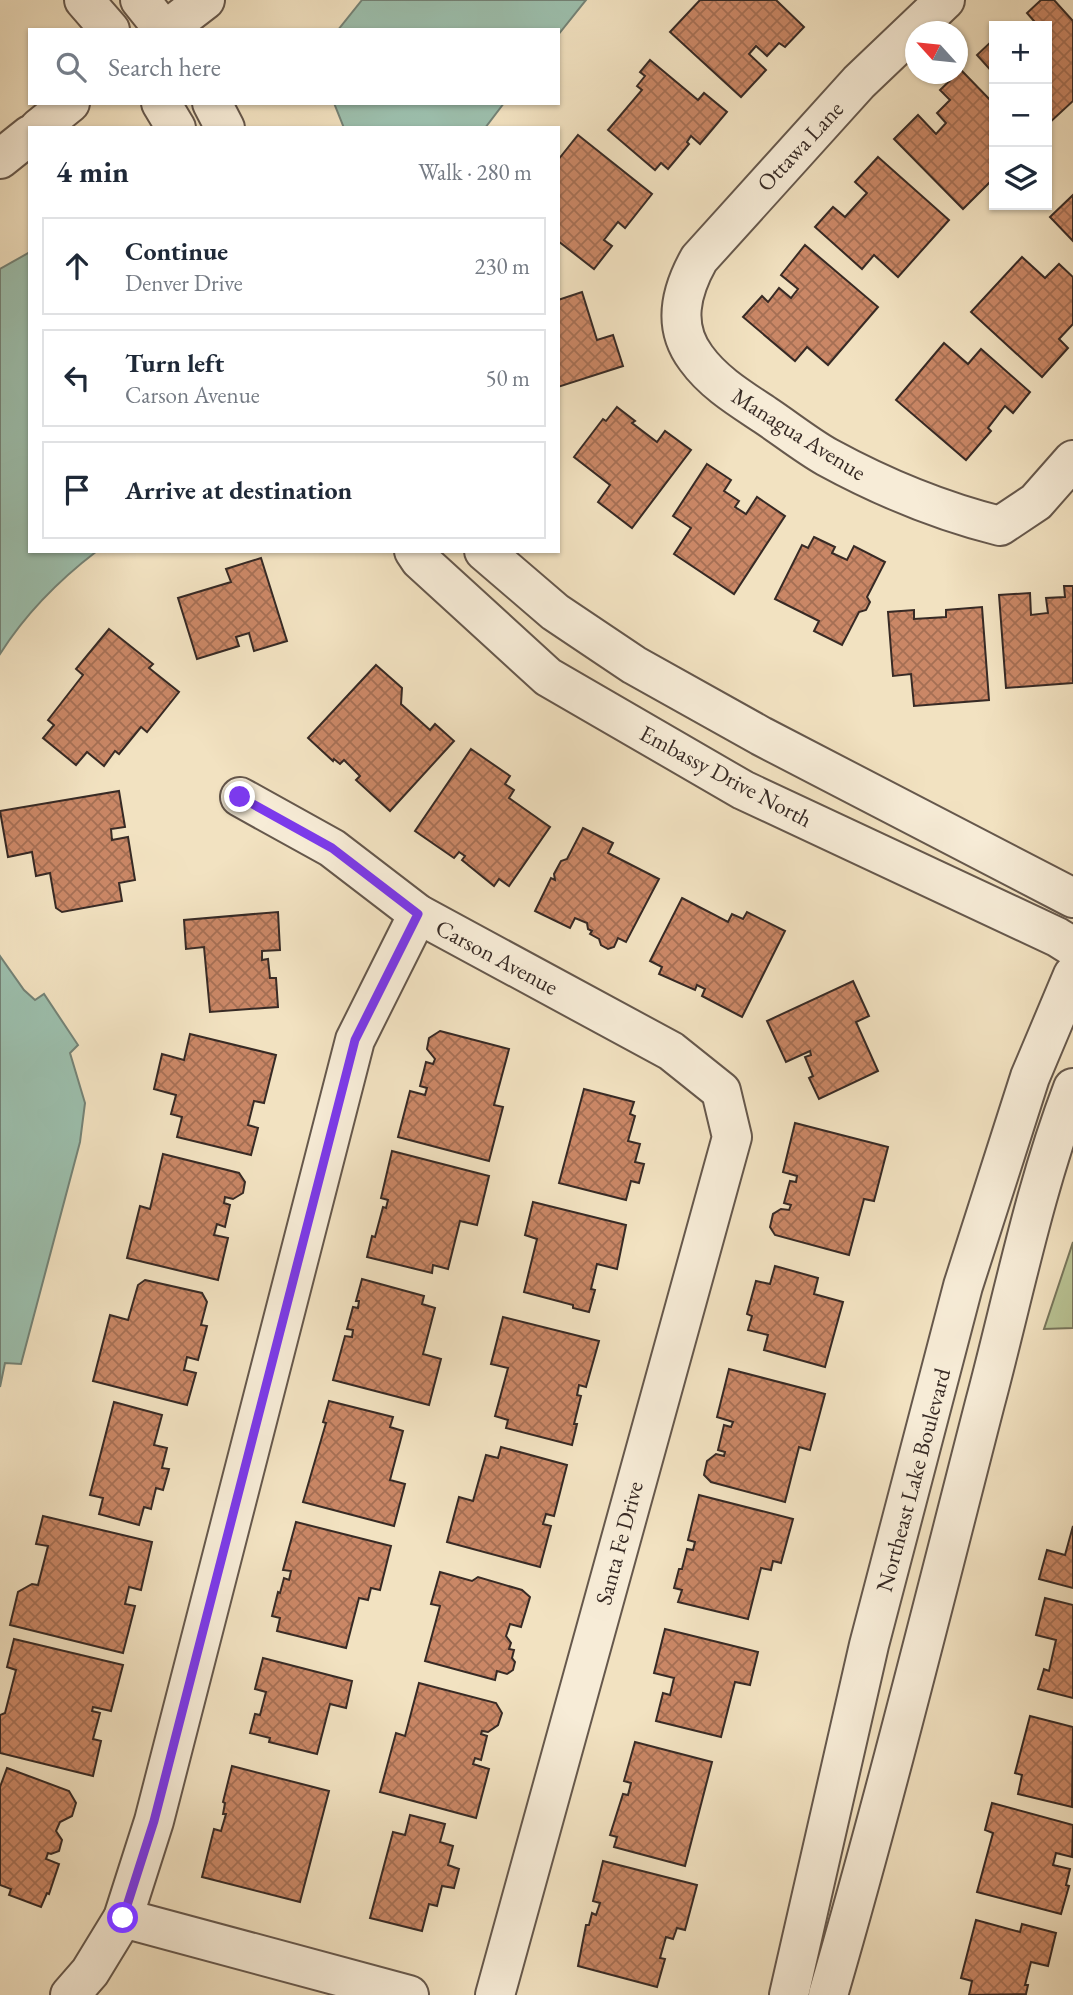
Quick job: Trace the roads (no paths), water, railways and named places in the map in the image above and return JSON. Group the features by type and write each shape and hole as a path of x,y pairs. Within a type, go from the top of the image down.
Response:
{"street":[{"path":"84,0 108,28"},
{"path":"140,0 163,28"},
{"path":"168,28 205,0"},
{"name":"Ottawa Lane","path":"680,310 687,280 714,240 859,82 945,0"},
{"path":"41,126 68,105"},
{"path":"162,105 175,126"},
{"path":"213,105 224,126"},
{"path":"0,159 28,137"},
{"name":"Managua Avenue","path":"680,310 687,341 695,358 724,388 826,456 904,495 956,515 1000,526 1036,502 1073,460"},
{"name":"Embassy Drive North","path":"415,553 548,677 743,790 1057,937 1073,947"},
{"path":"486,553 555,612 634,665 761,736 1073,898"},
{"name":"Carson Avenue","path":"240,797 332,848 418,914 671,1051 721,1091"},
{"path":"70,1995 90,1972 123,1918 154,1821 355,1040 418,914"},
{"name":"Northeast Lake Boulevard","path":"789,1995 869,1645 963,1286 1030,1077 1073,975"},
{"path":"828,1995 869,1854 1029,1228 1073,1088"},
{"name":"Santa Fe Drive","path":"495,1995 732,1137 721,1091"},
{"path":"123,1918 409,1995"}]}
